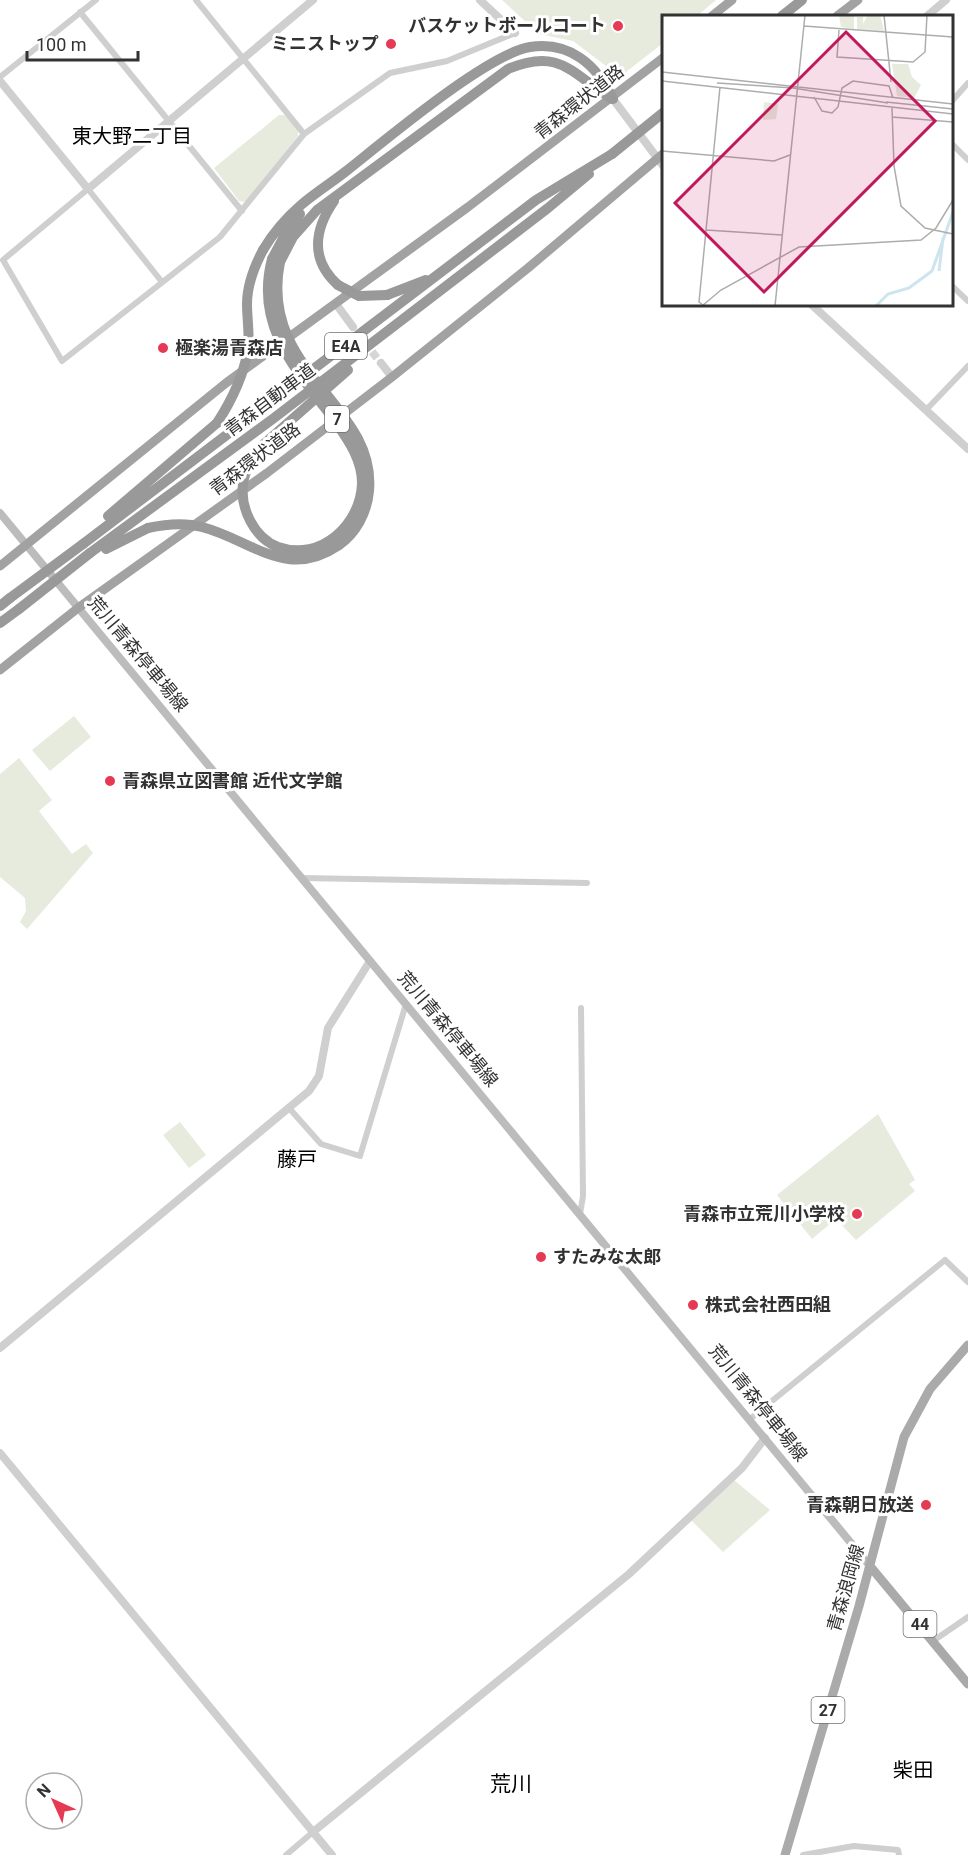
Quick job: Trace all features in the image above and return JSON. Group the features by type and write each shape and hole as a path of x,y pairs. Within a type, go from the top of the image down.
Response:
{"highway":[{"path":"713,15 732,0"},
{"path":"783,15 802,0"},
{"path":"838,15 858,0"},
{"path":"87,548 217,423 232,400 242,375 248,348 247,301 250,282 271,236 300,206 480,72 517,50 549,46 567,51 590,65 603,78 613,99"},
{"name":"青森環状道路","path":"0,566 226,383 613,99 662,58"},
{"path":"87,548 119,541 148,528 175,523 200,526 270,556 300,560 316,557 344,541 363,516 370,484 363,452 351,428 303,365 280,323 276,302 276,260 302,225 338,196 494,79 524,63 550,60 562,64 613,99"},
{"name":"青森自動車道","path":"0,606 274,418 549,208 662,113"},
{"name":"青森自動車道","path":"0,623 48,585 87,548 536,200 612,154"},
{"name":"青森環状道路","path":"0,670 78,608 257,479 392,377 528,268 660,156"},
{"path":"339,177 288,229 276,260 267,302 272,326 295,368 352,445 362,475 359,504 353,517 332,540 305,550 277,547 254,528 247,514 243,484 253,458 264,444 449,285"},
{"path":"338,196 323,217 316,252 321,265 338,285 359,296 387,295 444,271"}],"main road":[{"name":"荒川青森停車場線","path":"0,513 870,1566"},
{"name":"青森浪岡線","path":"785,1855 870,1566 904,1437 930,1389 968,1345"},
{"name":"44","path":"870,1566 968,1684"}],"street":[{"path":"96,0 0,79 162,282"},
{"path":"196,0 304,134"},
{"path":"310,1 170,123 3,260 62,361 220,237 304,134 390,73 447,61 515,33 480,0"},
{"path":"928,15 946,0"},
{"path":"80,12 242,211"},
{"path":"953,99 968,83"},
{"path":"613,99 660,156"},
{"path":"953,146 968,160"},
{"path":"953,288 968,301"},
{"path":"336,304 352,327"},
{"path":"813,306 968,449"},
{"path":"381,363 392,377"},
{"path":"926,411 968,366"},
{"path":"302,878 587,883"},
{"path":"0,1348 316,1084 328,1028 370,961"},
{"path":"289,1108 321,1144 360,1156 406,1004"},
{"path":"580,1214 583,1196 581,1008"},
{"path":"750,1419 945,1260 968,1282"},
{"path":"285,1855 629,1574 735,1475 765,1438"},
{"path":"0,1453 332,1855"},
{"path":"933,1641 968,1617"},
{"path":"803,1855 854,1846 898,1850 899,1855"}],"shaded area":[{"path":"502,0 716,0 698,15 662,15 662,44 626,72 610,69 573,41 539,34"},
{"path":"279,115 285,115 298,131 298,136 246,202 239,201 214,168"},
{"path":"74,716 91,737 50,771 32,750"},
{"path":"19,758 52,800 39,811 72,854 86,844 93,853 27,929 20,922 26,911 25,898 0,877 0,774"},
{"path":"878,1114 915,1180 909,1184 915,1191 856,1240 836,1219 812,1239 777,1195"},
{"path":"180,1122 206,1155 189,1168 163,1135"},
{"path":"734,1480 770,1510 723,1552 691,1520"}],"tunnel":[{"path":"357,333 381,363"}],"place":[{"name":"バスケットボールコート","path":"618,26"},
{"name":"ミニストップ","path":"391,44"},
{"name":"極楽湯青森店","path":"163,348"},
{"name":"青森県立図書館 近代文学館","path":"110,781"},
{"name":"青森市立荒川小学校","path":"857,1214"},
{"name":"すたみな太郎","path":"541,1257"},
{"name":"株式会社西田組","path":"693,1305"},
{"name":"青森朝日放送","path":"926,1505"}],"district":[{"name":"東大野二丁目","path":"132,136"},
{"name":"藤戸","path":"297,1159"},
{"name":"柴田","path":"913,1770"},
{"name":"荒川","path":"511,1784"}]}
